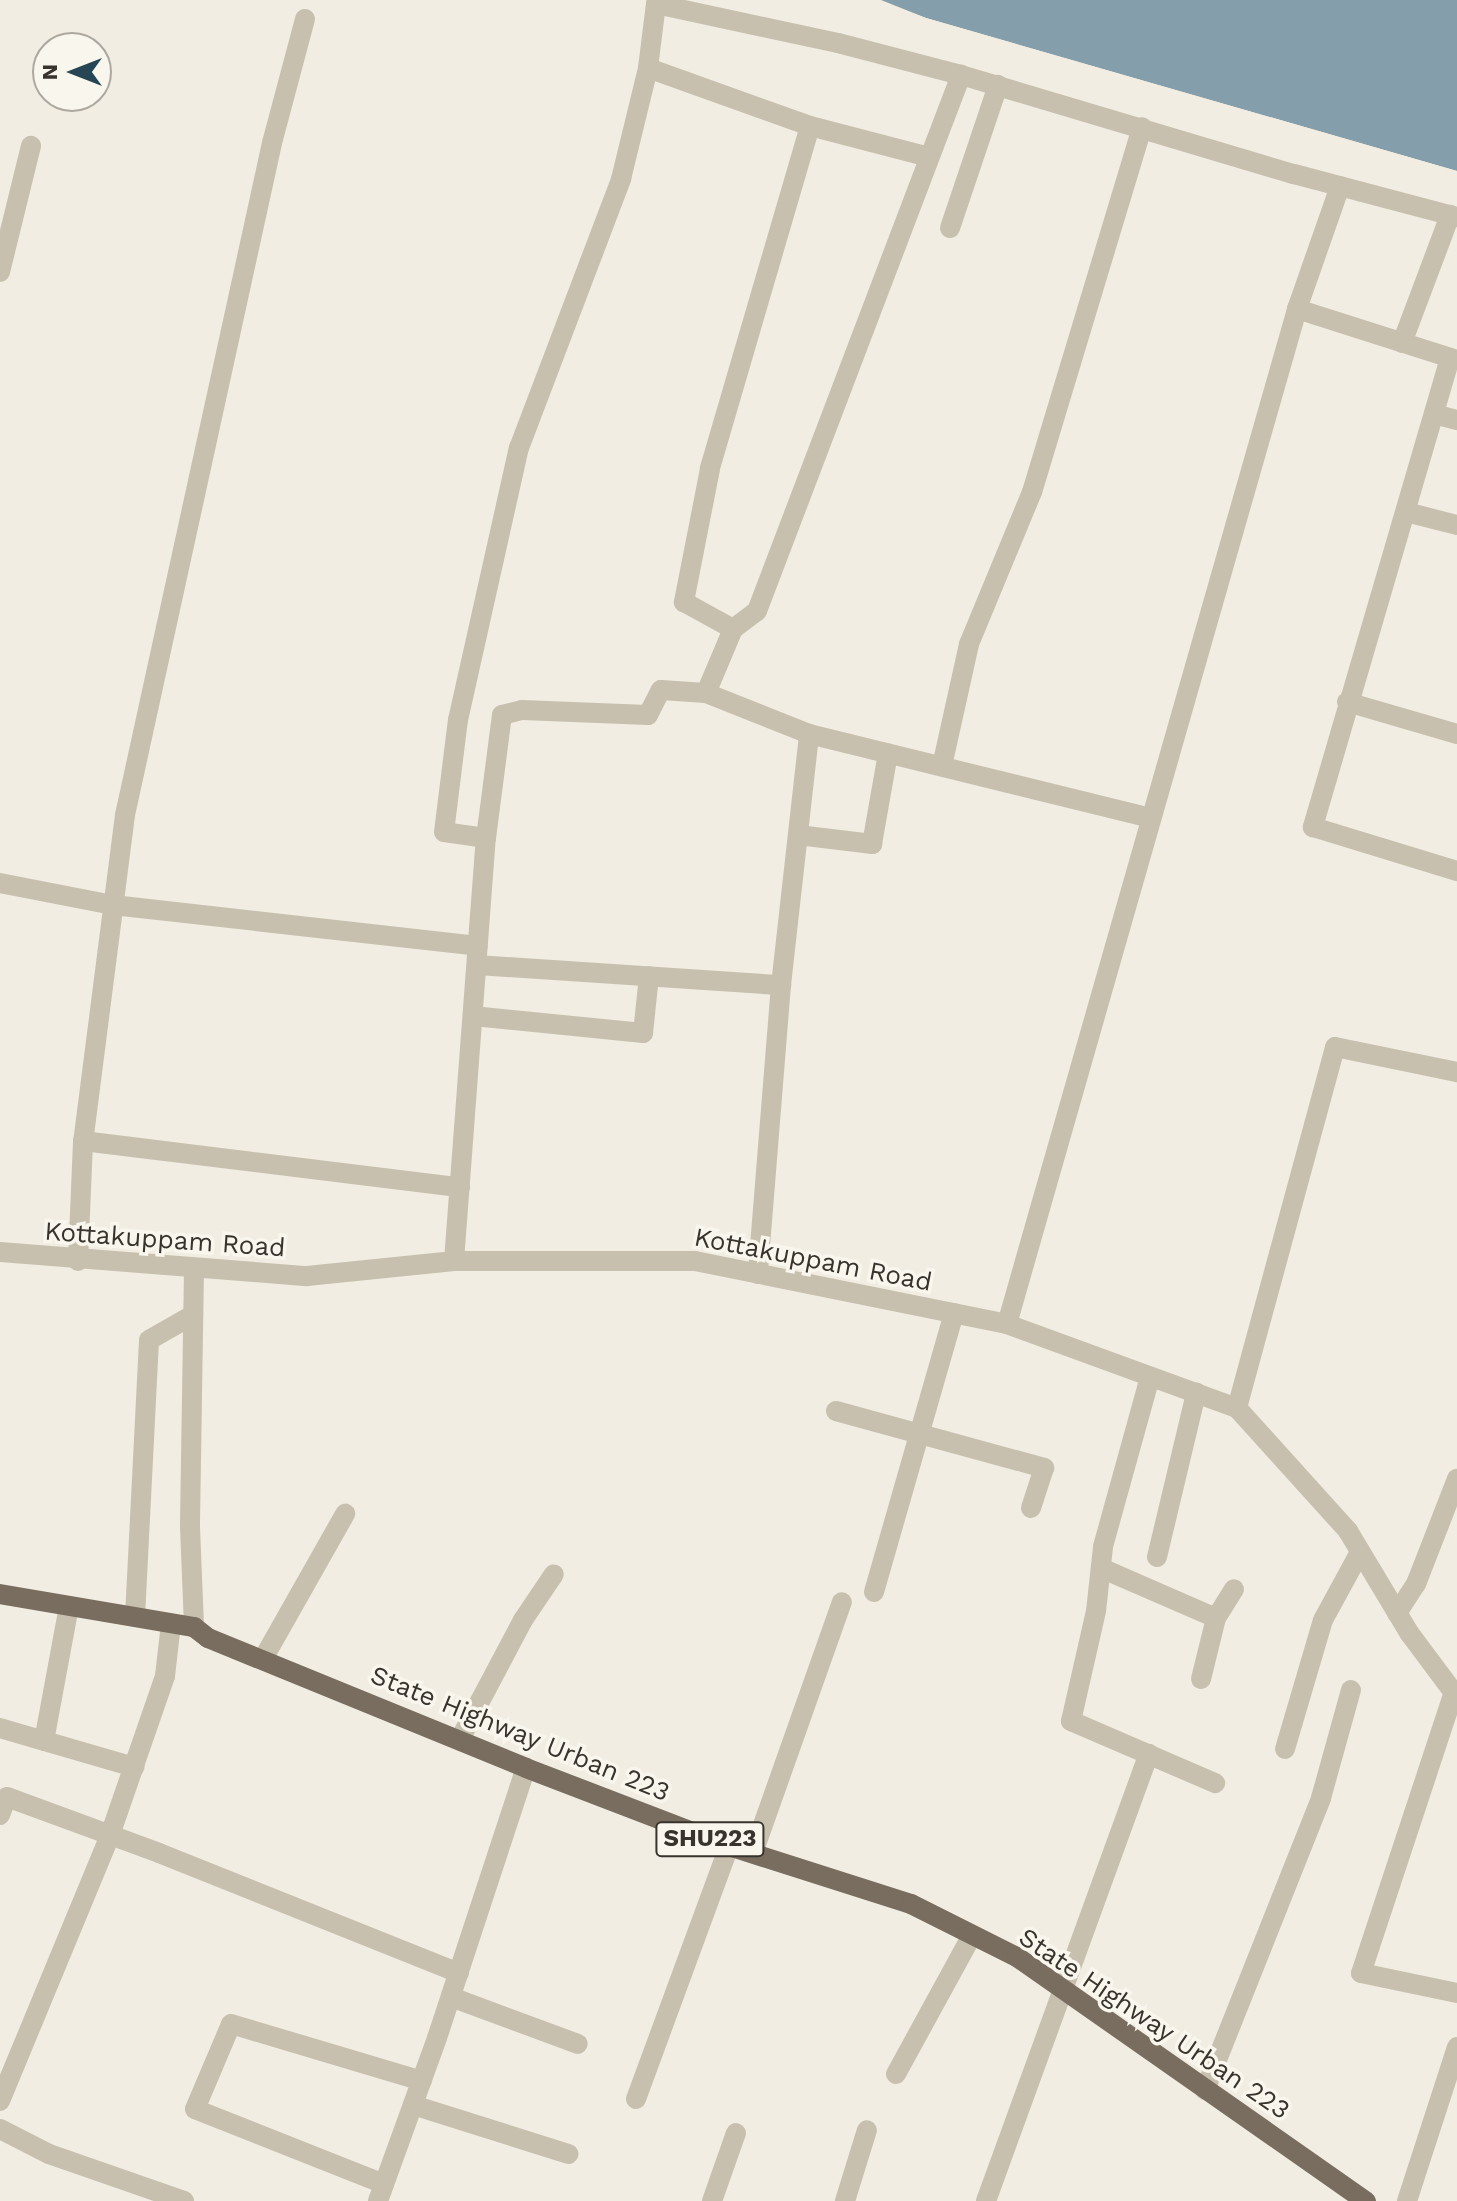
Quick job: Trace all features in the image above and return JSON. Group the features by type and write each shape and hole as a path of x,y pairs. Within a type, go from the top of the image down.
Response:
{"main road":[{"name":"State Highway Urban 223","path":"0,1594 194,1627 208,1638 526,1768 729,1846 911,1904 1017,1957 1366,2201"}],"street":[{"path":"486,838 444,832 458,720 519,448 621,179 648,68 656,4 838,43 961,75 1340,186 1454,216 1402,343"},
{"path":"78,1261 83,1141 128,800 269,158 305,19"},
{"path":"648,68 810,126 929,157"},
{"path":"706,693 733,629 757,611 961,75"},
{"path":"950,228 998,85"},
{"path":"733,629 684,602 710,469 810,126"},
{"path":"942,766 969,644 1032,492 1142,127"},
{"path":"0,272 31,146"},
{"path":"1007,1324 1297,309 1340,186"},
{"path":"1297,309 1453,359 1347,702 1313,827 1457,871"},
{"path":"1434,414 1457,420"},
{"path":"1406,512 1457,525"},
{"path":"454,1261 486,838 502,715 522,710 648,715 661,690 706,693 809,734 1151,818"},
{"path":"1347,702 1457,734"},
{"path":"758,1274 781,985 809,734"},
{"path":"798,835 872,844 888,753"},
{"path":"0,883 113,905 478,955 649,976 781,985"},
{"path":"473,1016 643,1033 649,976"},
{"path":"1237,1408 1335,1047 1457,1072"},
{"path":"83,1141 460,1187"},
{"name":"Kottakuppam Road","path":"0,1252 78,1261 307,1276 454,1261 695,1261 1007,1324 1237,1408 1348,1531 1397,1613 1456,1695"},
{"path":"194,1269 190,1527 194,1627"},
{"path":"874,1592 954,1313"},
{"path":"135,1617 149,1340 193,1315"},
{"path":"1150,1377 1103,1547 1096,1611 1071,1721 1215,1783"},
{"path":"1157,1557 1196,1393"},
{"path":"836,1411 1044,1468 1031,1508"},
{"path":"1397,1613 1416,1584 1457,1479"},
{"path":"263,1659 345,1514"},
{"path":"1285,1749 1323,1620 1360,1552"},
{"path":"1101,1568 1216,1618"},
{"path":"460,1739 523,1620 554,1574"},
{"path":"1201,1679 1216,1618 1234,1589"},
{"path":"753,1853 842,1602"},
{"path":"44,1741 69,1606"},
{"path":"0,2101 110,1835 165,1676 171,1623"},
{"path":"1205,2090 1321,1798 1351,1690"},
{"path":"1456,1695 1361,1973 1457,1993"},
{"path":"0,1728 134,1767"},
{"path":"986,2201 1149,1754"},
{"path":"422,2081 231,2024 195,2109 381,2193 422,2081 451,1997 526,1768"},
{"path":"0,1815 7,1797 459,1973"},
{"path":"636,2099 729,1846"},
{"path":"896,2074 972,1935"},
{"path":"451,1997 578,2044"},
{"path":"1407,2201 1457,2047"},
{"path":"413,2105 568,2154"},
{"path":"0,2129 49,2154 184,2201"},
{"path":"845,2201 867,2130"},
{"path":"712,2201 736,2133"}],"water":[{"path":"881,0 1457,0 1457,171 926,18"}],"pier":[{"path":"877,0 926,18 1457,171 1457,175 925,22"}]}
